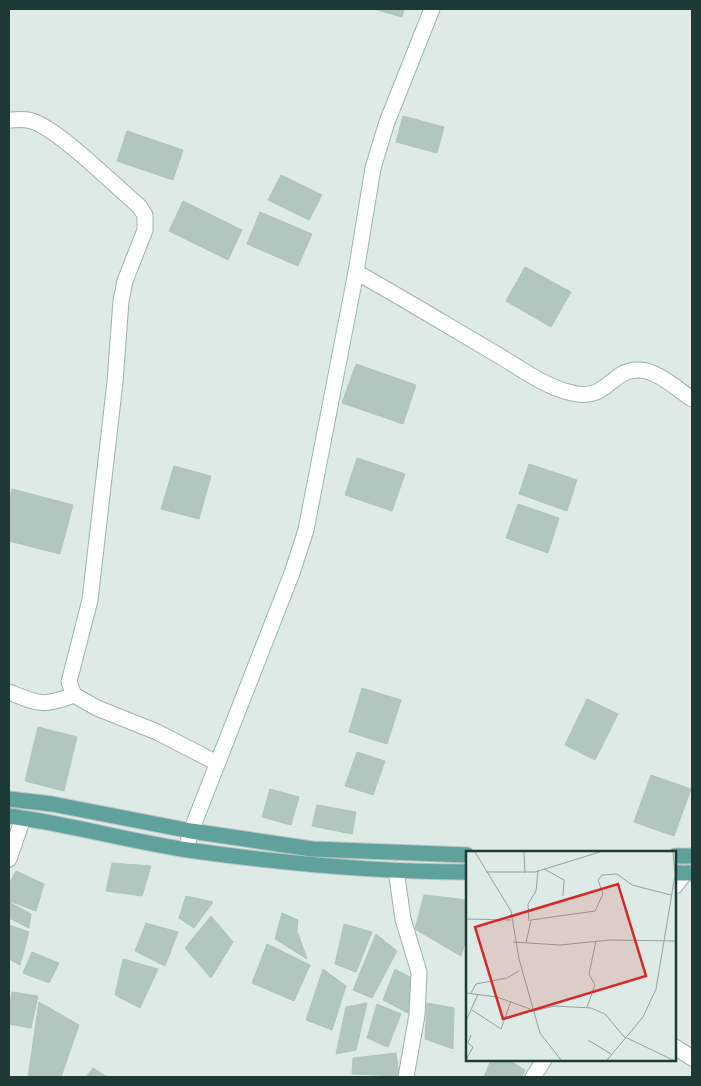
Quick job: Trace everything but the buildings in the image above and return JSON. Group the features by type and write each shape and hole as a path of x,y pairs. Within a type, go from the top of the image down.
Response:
{"main road":[{"path":"9,799 52,804 191,831 312,848 466,855"},
{"path":"16,817 49,821 186,849 310,865 466,872"},
{"path":"676,856 692,856"}],"street":[{"path":"186,849 217,763 292,573 306,530 356,272 373,168 387,122 432,9"},
{"path":"9,120 28,120 41,124 66,142 139,206 145,215 145,230 125,281 120,301 115,382 90,600 69,682 74,695 97,708 157,732 217,763"},
{"path":"356,272 526,371 570,393 585,396 601,391 628,370 641,370 656,375 692,399"},
{"path":"9,692 38,703 53,703 74,695"},
{"path":"9,859 16,817"},
{"path":"396,870 403,919 419,972 417,1015 406,1077"},
{"path":"676,885 684,873"},
{"path":"676,1048 692,1058"},
{"path":"533,1077 543,1061"}]}
